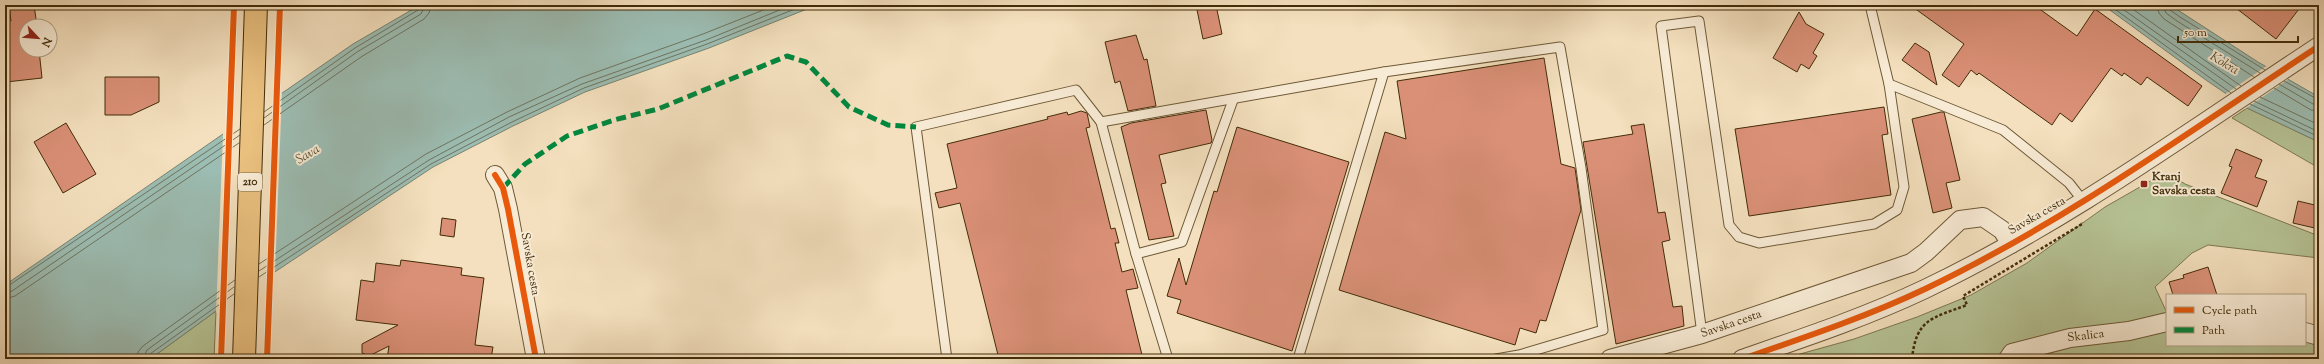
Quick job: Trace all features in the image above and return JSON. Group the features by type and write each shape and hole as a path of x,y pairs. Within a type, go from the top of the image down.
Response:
{"main road":[{"name":"210","path":"244,359 256,5"}],"street":[{"name":"Savska cesta","path":"1742,359 1825,330 1924,290 2011,244 2083,210 2137,169 2210,118 2319,46"},
{"name":"Savska cesta","path":"495,175 503,188 508,209 536,359"},
{"name":"Savska cesta","path":"1610,359 1702,334 1911,262 1926,252 1960,220 1983,217 2002,230 2011,244"},
{"name":"Skalica","path":"2008,359 2012,353 2070,338 2129,331 2166,322"},
{"path":"2306,332 2319,336"}],"lane":[{"path":"1702,334 1661,26 1699,21 1729,225 1739,237 1759,243 1874,224 1897,210 1904,187 1889,84 1870,5"},
{"path":"1101,122 1209,102 1234,100 1384,72 1560,47 1581,168 1603,330 1519,355 1496,359"},
{"path":"1298,359 1384,72"},
{"path":"1889,84 2003,130 2069,183 2083,210"},
{"path":"947,359 916,127 1076,90 1101,122 1136,254 1168,359"},
{"path":"1136,254 1182,242 1234,100"}],"path":[{"path":"1912,359 1914,339 1918,330 1936,317 1967,306 1963,296 2082,224 2083,210"}],"green space":[{"path":"2247,108 2319,142 2319,168 2232,118"},
{"path":"2159,176 2174,177 2185,184 2319,236 2319,258 2208,245 2192,253 2155,287 2166,311 2166,346 2306,346 2306,339 2319,342 2319,359 1782,359 1854,339 1917,317 1971,295 2027,263 2105,207"},
{"path":"216,311 214,359 150,359"}],"water":[{"name":"Sava","path":"420,5 817,5 709,48 585,92 513,126 433,167 216,311 150,359 5,359 5,285 353,44"},
{"name":"Kokra","path":"2103,5 2170,5 2258,62 2319,97 2319,142 2247,108"}],"pier":[{"path":"2268,65 2290,78 2245,109 2224,95"},
{"path":"282,92 275,274 216,313 223,133"}],"building":[{"path":"9,5 34,5 36,18 18,18 18,58 40,58 42,78 6,82 5,22 11,21"},
{"path":"1196,5 1216,5 1222,34 1203,39"},
{"path":"1910,5 2034,5 2077,36 2095,9 2202,86 2188,106 2147,77 2141,85 2124,73 2122,76 2111,68 2072,122 2060,113 2052,125 1979,73 1977,75 1971,70 1959,87 1942,75 1964,44"},
{"path":"2232,5 2302,5 2276,39"},
{"path":"1799,12 1806,24 1824,34 1813,53 1817,56 1809,69 1801,64 1797,72 1773,58"},
{"path":"1136,35 1144,60 1147,59 1156,106 1128,111 1120,81 1115,83 1105,42"},
{"path":"1915,43 1929,52 1937,85 1902,60"},
{"path":"1544,58 1561,164 1575,168 1581,210 1546,321 1540,320 1536,333 1520,328 1515,345 1339,290 1385,132 1406,139 1397,81"},
{"path":"105,77 159,77 159,102 131,115 105,115"},
{"path":"1884,107 1888,134 1882,135 1891,195 1749,216 1735,129"},
{"path":"1206,110 1212,140 1211,143 1159,155 1166,183 1161,184 1174,236 1149,240 1121,127 1131,123"},
{"path":"1081,111 1087,113 1090,127 1086,128 1111,229 1115,228 1119,243 1115,243 1122,272 1133,269 1138,288 1126,290 1143,359 999,359 960,203 939,208 935,193 957,188 947,144 1048,119 1047,117 1067,112 1068,115"},
{"path":"1944,112 1960,180 1946,183 1952,208 1933,213 1912,119"},
{"path":"66,123 96,174 63,193 34,142"},
{"path":"1644,124 1658,213 1665,212 1670,240 1662,242 1673,307 1682,306 1684,326 1616,344 1583,142 1633,134 1631,126"},
{"path":"1237,127 1349,162 1292,351 1177,313 1181,300 1167,296 1179,258 1186,285 1214,191 1217,192"},
{"path":"2236,149 2262,160 2255,177 2267,181 2257,207 2221,193 2232,167 2229,166"},
{"path":"2298,201 2319,206 2319,229 2293,223"},
{"path":"442,218 456,220 454,237 440,235"},
{"path":"401,260 462,268 461,275 484,278 475,345 493,347 491,359 387,359 389,346 369,356 362,353 362,344 398,325 356,320 361,280 374,282 376,263 400,266"},
{"path":"2208,267 2217,294 2173,294 2169,282 2184,278 2183,275"}],"marked path":[{"path":"503,188 525,164 567,136 614,120 658,109 787,56 806,62 849,107 888,125 916,127"}],"cycle path":[{"path":"221,359 234,5"},
{"path":"267,359 280,5"},
{"path":"1742,359 1834,327 1880,309 1925,289 1977,263 2077,205 2175,143 2319,46"},
{"path":"495,175 503,188 508,209 536,359"}],"place":[{"name":"Kranj Savska cesta","path":"2144,184"}]}
